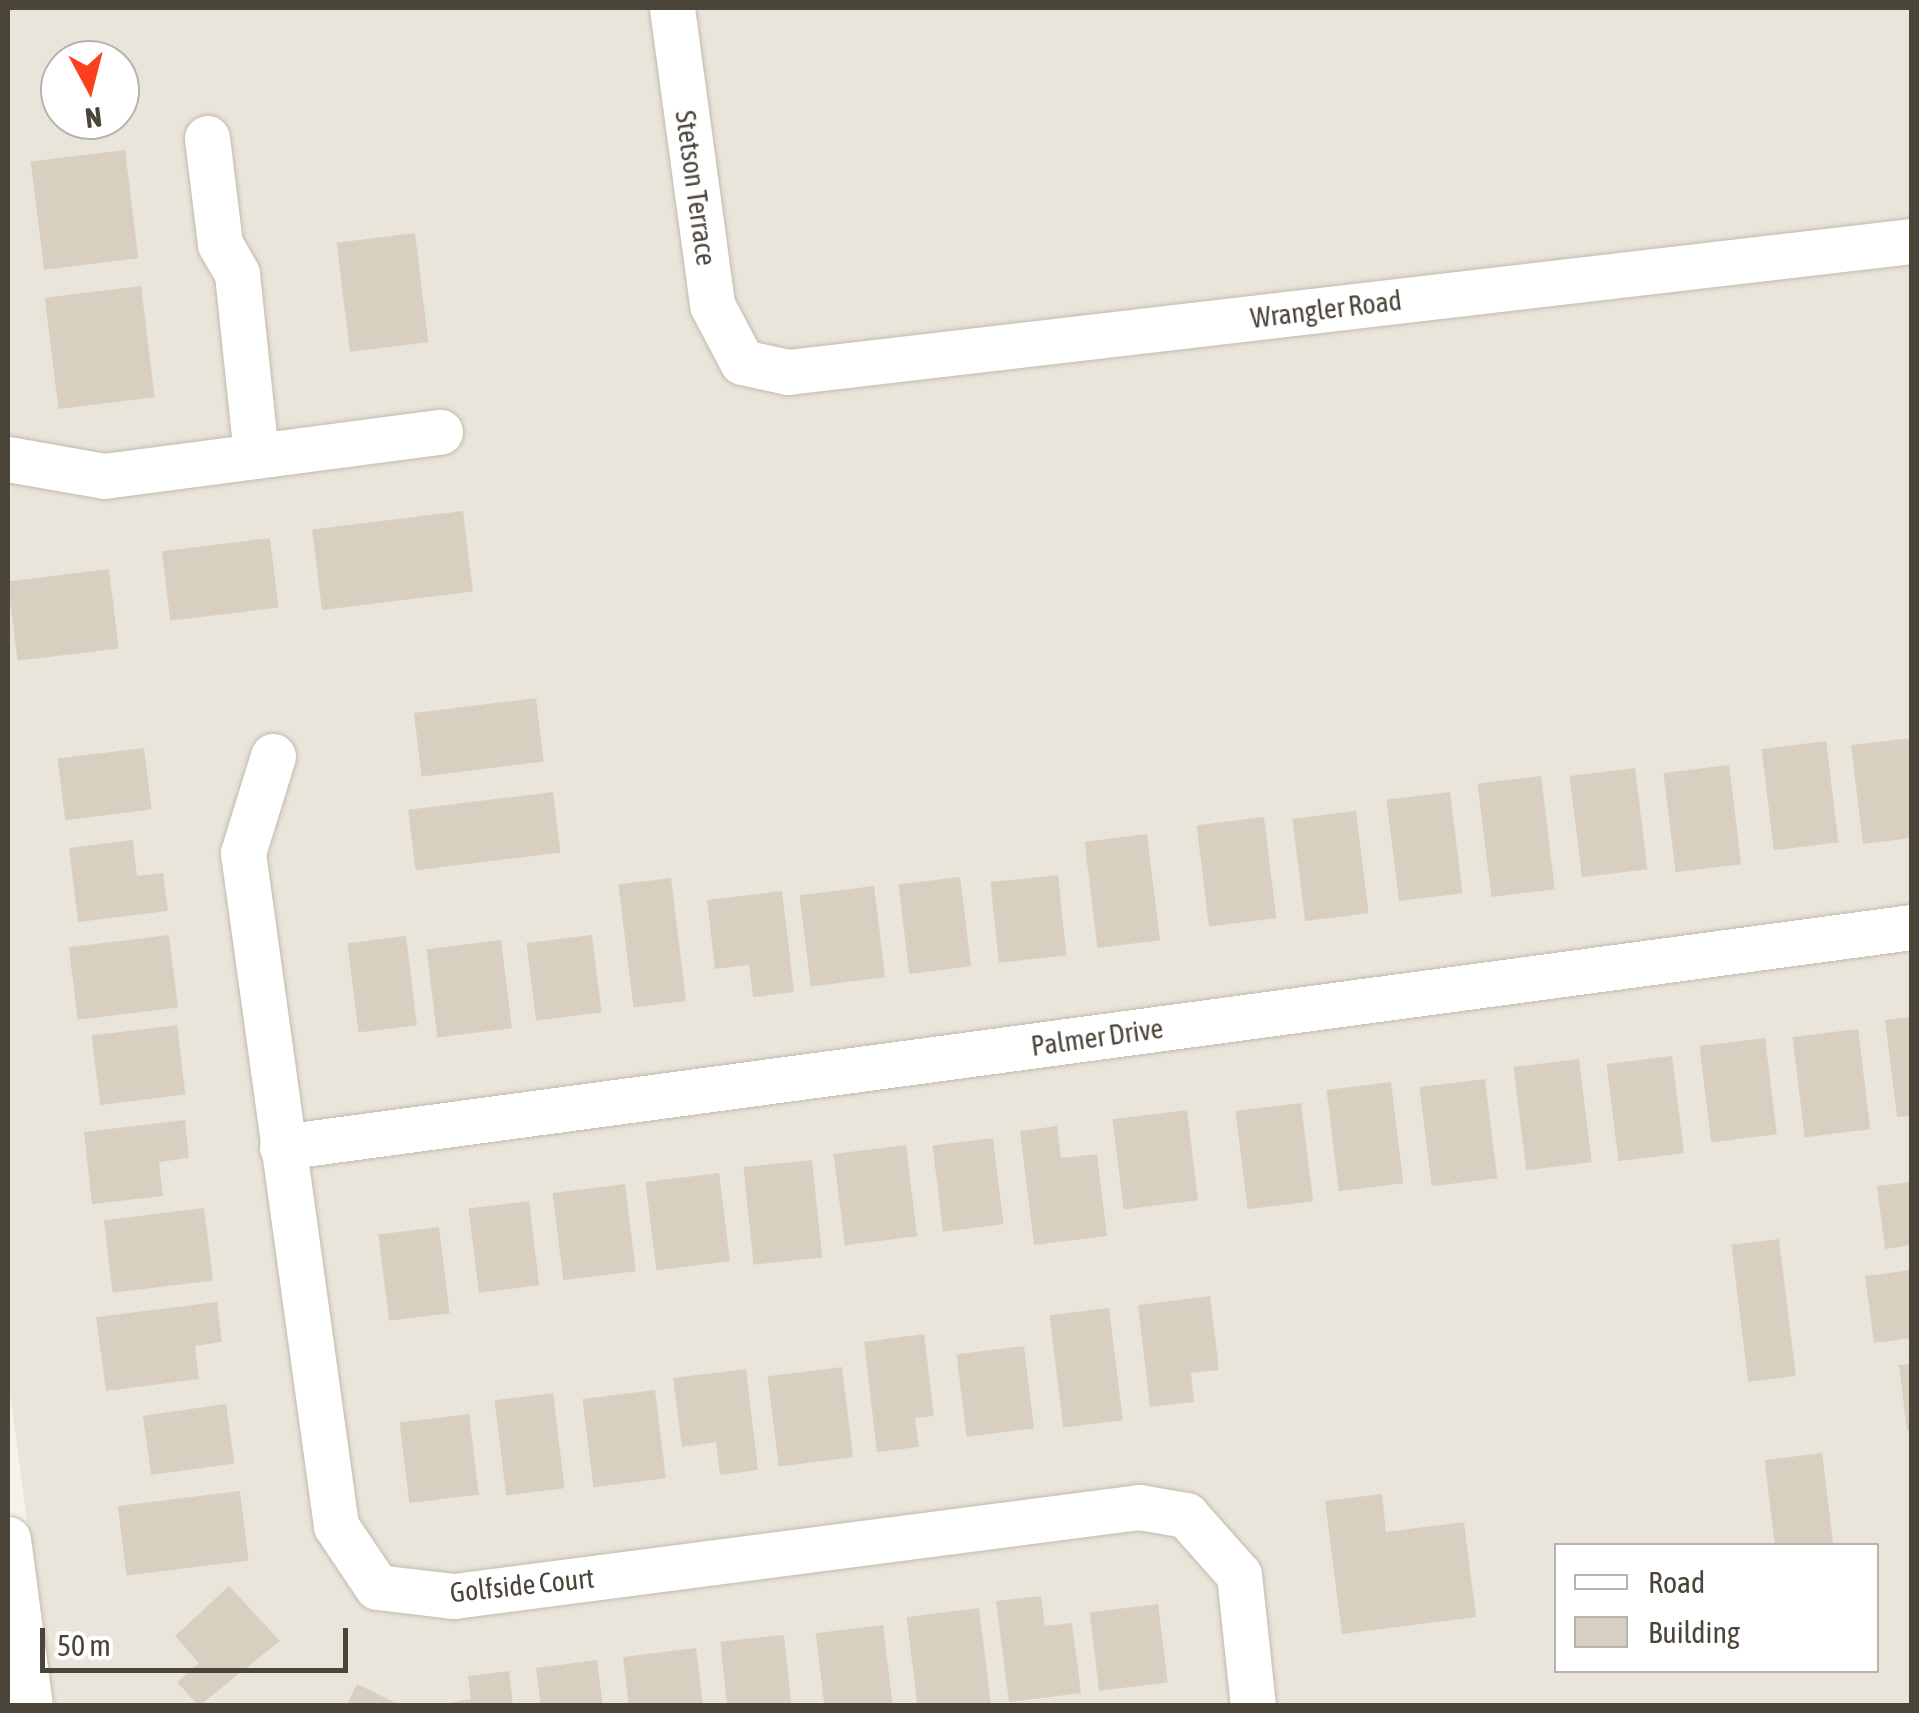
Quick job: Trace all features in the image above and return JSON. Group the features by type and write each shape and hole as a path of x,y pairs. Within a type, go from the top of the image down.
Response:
{"street":[{"name":"Stetson Terrace","path":"672,8 712,306 742,362"},
{"path":"206,138 220,244 237,274 256,456"},
{"name":"Wrangler Road","path":"742,362 788,372 1912,241"},
{"path":"8,460 104,476 440,432"},
{"name":"Golfside Court","path":"273,756 243,853 336,1526 377,1587 454,1596 1140,1507 1186,1515 1238,1576 1253,1706"},
{"name":"Palmer Drive","path":"282,1147 1912,927"},
{"path":"8,1538 30,1706"}],"shaded area":[{"path":"8,8 1911,8 1911,1705 51,1705 8,1377"}],"building":[{"path":"125,150 138,258 44,270 31,162"},
{"path":"415,233 428,342 350,352 337,243"},
{"path":"141,286 155,397 58,409 45,298"},
{"path":"463,511 473,591 322,610 312,530"},
{"path":"270,538 279,607 170,621 162,551"},
{"path":"109,569 119,648 18,661 8,581"},
{"path":"536,698 544,762 422,777 414,713"},
{"path":"1912,738 1912,838 1863,844 1851,745"},
{"path":"1826,741 1838,842 1774,850 1761,749"},
{"path":"144,748 152,810 65,820 58,759"},
{"path":"1729,765 1741,864 1676,872 1663,773"},
{"path":"1635,768 1647,869 1582,877 1569,776"},
{"path":"1541,776 1555,889 1491,897 1477,784"},
{"path":"553,792 560,853 416,870 408,810"},
{"path":"1450,792 1462,893 1399,901 1386,800"},
{"path":"1356,811 1369,913 1305,921 1292,819"},
{"path":"1264,817 1276,918 1209,927 1197,825"},
{"path":"1147,834 1160,940 1098,948 1084,842"},
{"path":"133,840 137,876 163,873 168,911 78,922 69,848"},
{"path":"1058,875 1066,956 999,963 990,882"},
{"path":"960,877 971,966 909,974 898,885"},
{"path":"671,878 686,1001 634,1008 618,884"},
{"path":"874,886 885,977 811,986 800,895"},
{"path":"782,891 794,992 753,997 749,965 715,969 707,900"},
{"path":"169,935 178,1007 78,1020 69,947"},
{"path":"592,935 602,1012 536,1020 526,943"},
{"path":"406,936 417,1025 358,1033 347,943"},
{"path":"501,940 512,1028 437,1037 427,949"},
{"path":"1912,1017 1912,1116 1897,1117 1885,1020"},
{"path":"177,1025 186,1094 100,1105 92,1035"},
{"path":"1858,1029 1870,1129 1805,1137 1792,1037"},
{"path":"1765,1038 1777,1134 1711,1142 1699,1046"},
{"path":"1672,1056 1684,1153 1618,1161 1606,1064"},
{"path":"1579,1059 1592,1162 1526,1170 1513,1067"},
{"path":"1485,1079 1497,1178 1432,1186 1419,1087"},
{"path":"1391,1082 1403,1183 1339,1191 1326,1090"},
{"path":"1301,1103 1313,1201 1248,1209 1235,1111"},
{"path":"1187,1110 1198,1200 1124,1209 1113,1119"},
{"path":"185,1120 189,1158 159,1162 163,1196 92,1204 84,1132"},
{"path":"1057,1126 1061,1158 1097,1154 1107,1236 1034,1245 1020,1131"},
{"path":"993,1138 1004,1224 943,1232 932,1145"},
{"path":"906,1145 917,1236 845,1245 834,1154"},
{"path":"812,1160 822,1257 754,1265 743,1167"},
{"path":"719,1173 730,1261 656,1270 646,1182"},
{"path":"1912,1182 1912,1245 1885,1249 1877,1186"},
{"path":"625,1184 636,1271 563,1280 553,1193"},
{"path":"529,1201 539,1285 479,1293 468,1208"},
{"path":"204,1208 213,1280 113,1293 104,1220"},
{"path":"439,1227 450,1313 389,1321 378,1234"},
{"path":"1779,1239 1796,1376 1748,1382 1731,1245"},
{"path":"1912,1270 1912,1338 1874,1343 1865,1276"},
{"path":"1210,1296 1219,1370 1191,1373 1194,1402 1150,1407 1138,1305"},
{"path":"217,1302 222,1342 195,1346 199,1379 106,1391 96,1317"},
{"path":"1109,1308 1123,1420 1063,1427 1049,1315"},
{"path":"924,1334 934,1416 915,1418 919,1447 877,1452 864,1342"},
{"path":"1024,1346 1034,1428 967,1437 957,1354"},
{"path":"1912,1364 1912,1430 1907,1431 1899,1365"},
{"path":"842,1367 853,1457 779,1466 768,1376"},
{"path":"746,1369 758,1470 720,1475 716,1442 682,1447 673,1378"},
{"path":"655,1390 666,1478 593,1487 583,1399"},
{"path":"553,1393 565,1488 506,1495 494,1400"},
{"path":"226,1404 234,1463 151,1475 143,1416"},
{"path":"469,1414 479,1494 409,1503 400,1423"},
{"path":"1822,1453 1833,1543 1775,1543 1764,1460"},
{"path":"240,1491 249,1560 126,1575 118,1506"},
{"path":"1382,1494 1386,1532 1464,1522 1476,1617 1342,1634 1325,1501"},
{"path":"229,1586 280,1641 199,1706 177,1682 199,1663 175,1636"},
{"path":"1041,1596 1045,1626 1072,1623 1081,1693 1009,1702 996,1601"},
{"path":"1158,1604 1168,1682 1099,1691 1090,1612"},
{"path":"979,1608 991,1706 917,1706 907,1617"},
{"path":"883,1625 893,1706 824,1706 816,1633"},
{"path":"784,1635 791,1706 727,1706 720,1642"},
{"path":"696,1648 703,1706 629,1706 623,1657"},
{"path":"597,1660 603,1706 541,1706 536,1668"},
{"path":"509,1671 513,1706 435,1706 471,1699 468,1676"},
{"path":"357,1684 402,1706 346,1706"}]}
